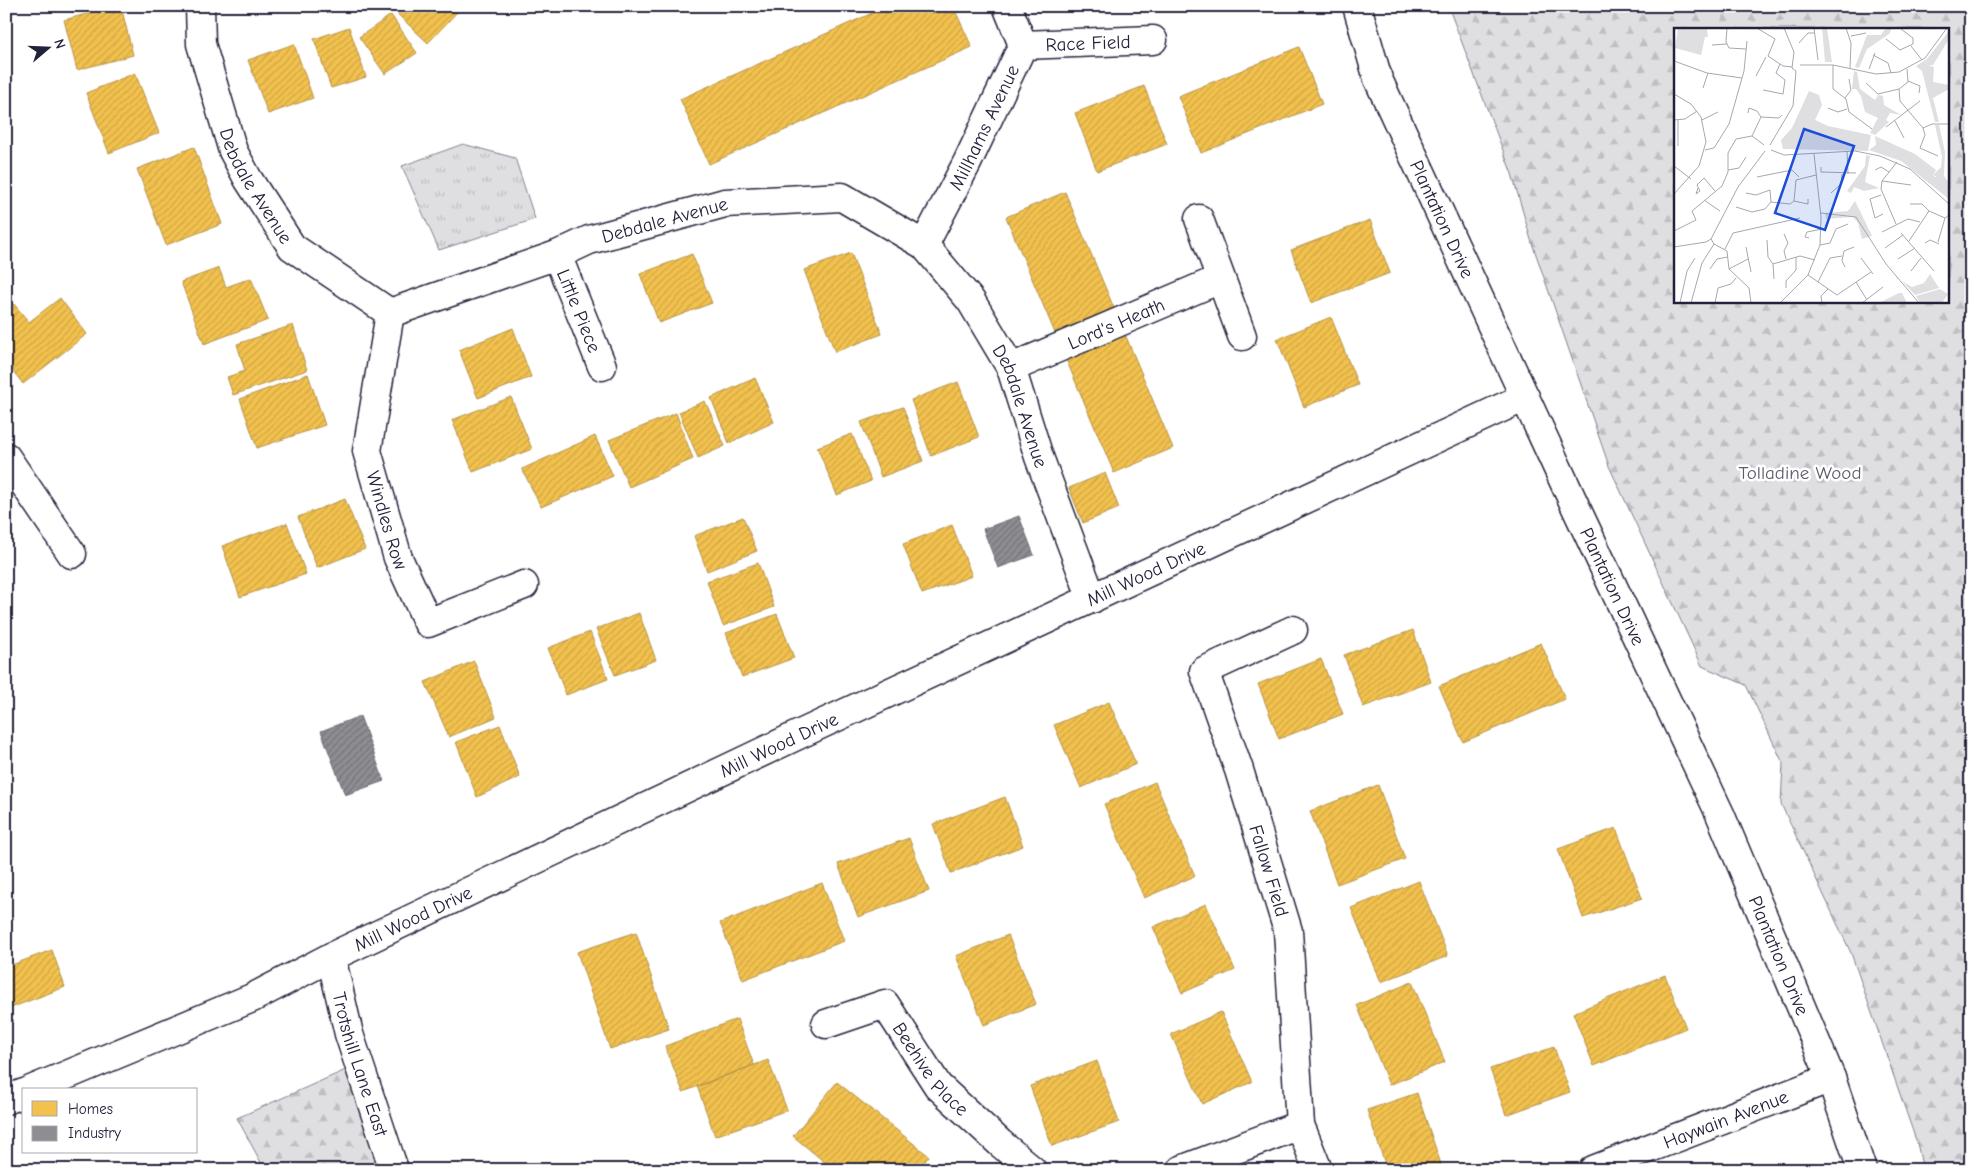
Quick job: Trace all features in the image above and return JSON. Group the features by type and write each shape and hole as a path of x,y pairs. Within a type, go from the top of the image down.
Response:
{"street":[{"name":"Debdale Avenue","path":"200,6 202,44 233,151 248,179 292,247 390,313 557,255 589,240 725,203 842,197 924,245 971,301 1011,368 1036,449 1092,599"},
{"name":"Millhams Avenue","path":"924,245 968,163 1023,45 1008,6"},
{"name":"Plantation Drive","path":"1357,6 1378,79 1720,814 1830,1078 1862,1170"},
{"name":"Race Field","path":"1023,45 1153,40"},
{"path":"1199,219 1242,336"},
{"name":"Little Piece","path":"557,255 602,366"},
{"name":"Lord's Heath","path":"1011,368 1220,279"},
{"name":"Windles Row","path":"390,313 367,451 398,558 428,623 524,585"},
{"name":"Mill Wood Drive","path":"36,1088 252,998 331,957 798,735 1525,397"},
{"path":"6,457 72,554"},
{"name":"Fallow Field","path":"1293,630 1204,671 1239,770 1288,930 1300,1126 1318,1170"},
{"name":"Trotshill Lane East","path":"331,957 349,1034 394,1170"},
{"name":"Beehive Place","path":"826,1024 885,1004 938,1086 1032,1170"},
{"name":"Haywain Avenue","path":"1593,1170 1830,1078"},
{"path":"6,1100 22,1094"},
{"path":"1181,1170 1300,1126"}],"green space":[{"name":"Tolladine Wood","path":"1448,6 1971,6 1971,1170 1923,1170 1917,1143 1851,953 1781,804 1783,763 1746,685 1702,666 1609,466 1531,240 1512,174"},
{"path":"463,144 515,158 535,219 439,250 402,166"},
{"path":"366,1061 411,1170 265,1170 237,1118"}],"building: Homes":[{"path":"121,6 133,55 77,70 64,20"},
{"path":"396,6 453,6 458,11 428,43 393,10"},
{"path":"888,6 953,6 972,47 709,164 680,99"},
{"path":"391,15 417,53 385,74 359,37"},
{"path":"349,27 366,77 331,88 314,39"},
{"path":"294,44 313,98 268,114 248,60"},
{"path":"1299,47 1322,104 1201,153 1178,96"},
{"path":"135,73 159,133 109,153 86,93"},
{"path":"1144,86 1167,144 1097,171 1075,113"},
{"path":"194,147 222,224 166,245 137,169"},
{"path":"1065,192 1173,448 1114,473 1006,217"},
{"path":"1370,220 1390,273 1311,303 1291,250"},
{"path":"851,253 882,334 835,352 804,270"},
{"path":"692,254 712,303 659,323 640,274"},
{"path":"219,268 226,287 251,278 268,320 204,344 181,282"},
{"path":"60,298 87,334 23,384 6,362 6,310 14,304 29,322"},
{"path":"1331,317 1358,385 1304,407 1277,339"},
{"path":"293,325 307,370 233,395 227,377 245,371 237,344"},
{"path":"513,328 531,377 478,398 459,350"},
{"path":"308,374 325,425 257,448 240,399"},
{"path":"755,378 774,422 729,443 711,398"},
{"path":"958,382 979,437 931,456 911,400"},
{"path":"511,397 532,449 473,472 452,420"},
{"path":"705,401 725,446 698,458 679,412"},
{"path":"903,407 923,461 881,477 861,422"},
{"path":"676,413 693,459 629,487 609,440"},
{"path":"852,434 871,481 837,495 817,447"},
{"path":"595,436 613,476 541,507 522,469"},
{"path":"1105,473 1119,508 1083,523 1069,488"},
{"path":"345,499 365,549 317,568 298,517"},
{"path":"743,517 757,551 707,571 694,536"},
{"path":"287,523 306,574 240,597 222,546"},
{"path":"952,525 972,576 922,594 903,544"},
{"path":"758,563 774,607 723,626 707,581"},
{"path":"639,613 656,660 615,675 596,629"},
{"path":"777,614 794,658 742,677 726,633"},
{"path":"1413,630 1431,682 1363,707 1344,655"},
{"path":"590,632 608,679 566,695 548,648"},
{"path":"1541,643 1565,699 1463,742 1439,686"},
{"path":"1321,659 1343,714 1279,739 1258,684"},
{"path":"474,661 496,717 449,737 425,682"},
{"path":"1109,702 1136,764 1081,788 1054,725"},
{"path":"500,725 520,777 477,797 456,742"},
{"path":"1155,782 1195,876 1144,898 1104,804"},
{"path":"1378,785 1405,859 1337,884 1310,811"},
{"path":"1005,797 1023,846 951,873 933,824"},
{"path":"1616,828 1642,898 1583,918 1558,849"},
{"path":"909,838 929,891 858,917 838,864"},
{"path":"1419,881 1448,956 1381,982 1351,908"},
{"path":"822,883 844,941 743,980 720,923"},
{"path":"1206,904 1235,970 1182,993 1153,927"},
{"path":"636,932 669,1029 610,1049 577,952"},
{"path":"1008,935 1036,1004 984,1025 956,956"},
{"path":"52,950 65,987 8,1009 6,967"},
{"path":"1665,975 1686,1028 1594,1066 1573,1013"},
{"path":"1412,982 1445,1062 1389,1085 1357,1005"},
{"path":"1221,1012 1252,1082 1202,1104 1171,1034"},
{"path":"737,1019 754,1065 683,1092 665,1046"},
{"path":"1554,1047 1570,1092 1506,1115 1490,1069"},
{"path":"768,1060 787,1110 715,1136 697,1086"},
{"path":"1097,1061 1119,1122 1052,1146 1030,1086"},
{"path":"837,1082 929,1156 918,1170 834,1170 793,1136"},
{"path":"1417,1093 1443,1170 1387,1170 1367,1110"}],"building: Industry":[{"path":"1019,516 1034,555 998,568 983,529"},
{"path":"360,716 384,781 345,795 321,731"}]}
